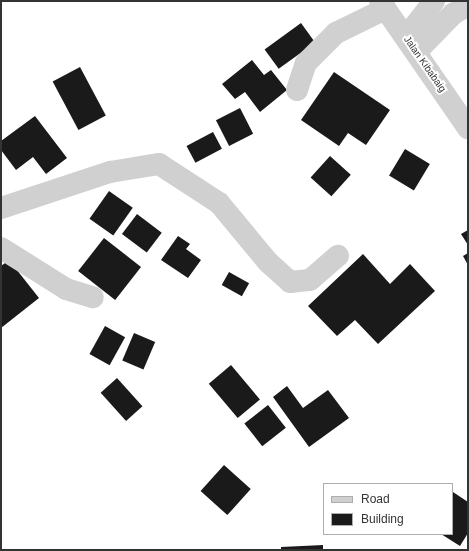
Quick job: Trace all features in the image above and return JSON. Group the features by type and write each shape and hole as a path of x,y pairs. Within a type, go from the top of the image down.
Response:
{"street":[{"path":"411,44 434,1"},
{"path":"297,90 306,63 336,33 383,5"},
{"name":"Jalan Kibabaig","path":"383,5 468,128"},
{"path":"411,44 468,5"},
{"path":"1,208 110,172 159,164 219,203 268,262 290,282 310,280 338,256"},
{"path":"1,248 19,257 66,289 93,297"}],"building":[{"path":"301,23 315,42 279,69 265,49"},
{"path":"252,60 264,75 271,70 287,90 260,112 245,92 235,99 222,84"},
{"path":"80,67 106,116 78,130 53,82"},
{"path":"334,72 390,110 366,145 348,133 339,146 301,120"},
{"path":"240,108 253,134 229,146 216,120"},
{"path":"35,116 67,158 46,174 33,157 16,170 1,150 1,141"},
{"path":"213,132 222,149 195,163 187,146"},
{"path":"405,149 430,164 414,191 389,176"},
{"path":"330,156 351,175 331,196 311,178"},
{"path":"109,191 133,208 113,235 89,219"},
{"path":"137,214 162,233 147,253 122,234"},
{"path":"468,230 468,245 461,234"},
{"path":"178,236 190,244 186,249 201,260 188,278 161,260"},
{"path":"104,238 141,267 115,300 78,271"},
{"path":"468,253 468,265 463,256"},
{"path":"363,254 390,284 410,264 435,291 378,344 355,320 337,336 308,306"},
{"path":"9,260 39,298 1,328 1,266"},
{"path":"229,272 249,283 242,296 222,285"},
{"path":"105,326 125,337 110,365 89,354"},
{"path":"134,333 155,342 143,370 122,361"},
{"path":"231,365 260,399 238,418 209,384"},
{"path":"117,378 142,406 126,421 101,393"},
{"path":"287,386 303,408 328,390 349,418 309,447 273,397"},
{"path":"268,405 286,428 262,446 244,423"},
{"path":"224,465 251,489 227,515 201,491"},
{"path":"453,492 468,502 468,533 460,546 443,535 453,535"},
{"path":"323,545 323,550 281,550 281,547"}]}
